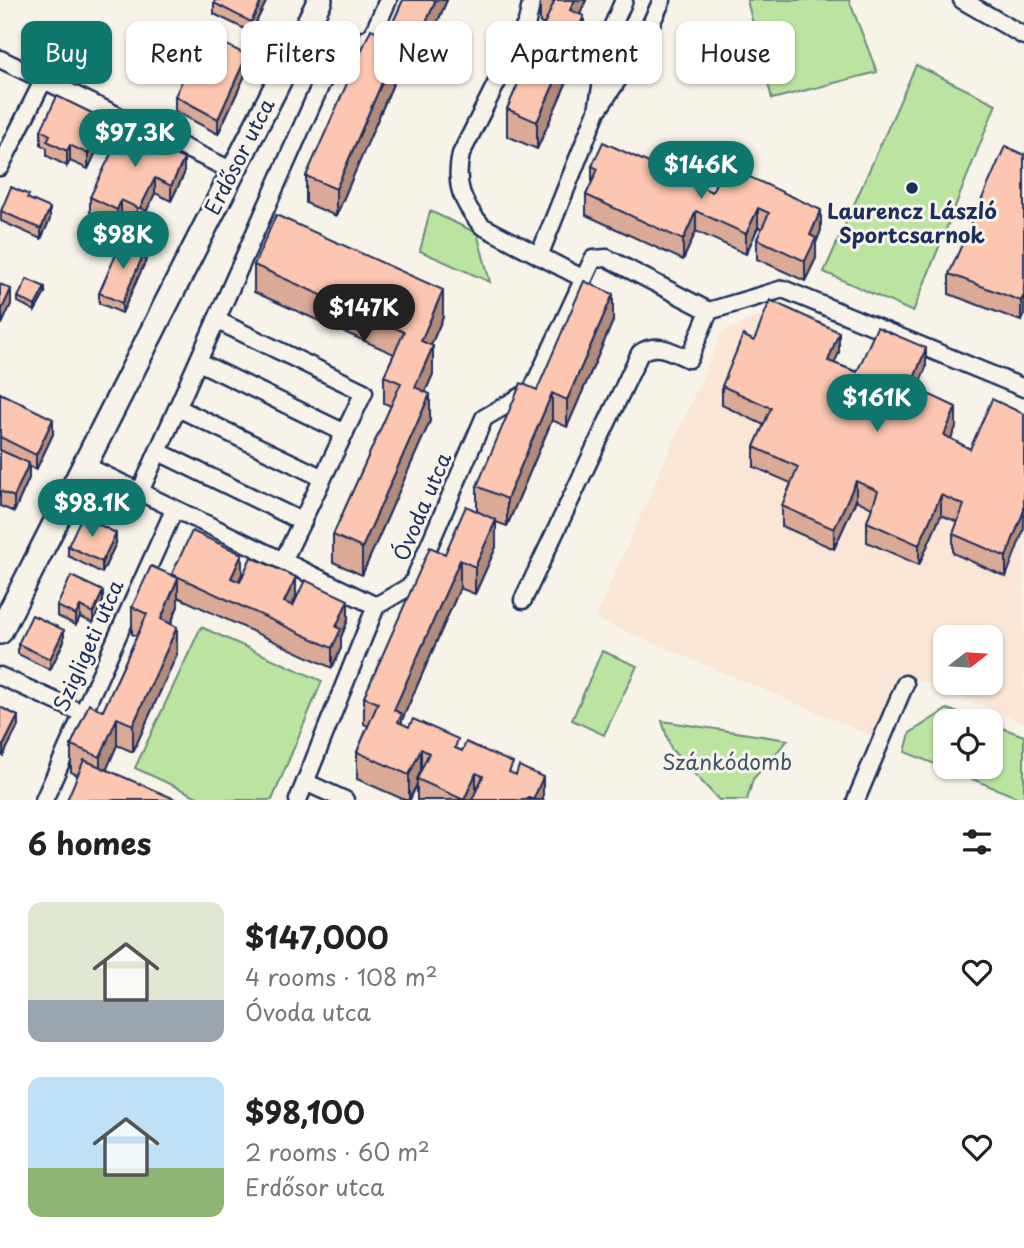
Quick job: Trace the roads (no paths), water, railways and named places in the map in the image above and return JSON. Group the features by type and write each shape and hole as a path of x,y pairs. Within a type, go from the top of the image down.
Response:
{"street":[{"name":"Erdősor utca","path":"0,632 320,0"},
{"path":"140,492 321,84 338,58 373,34 388,0"},
{"path":"532,0 527,22 461,154 457,171 459,191 482,226 582,278 593,259 607,258 709,310 783,289 1024,387"},
{"path":"597,111 610,32 624,0"},
{"path":"538,256 597,111 643,41 662,0"},
{"path":"962,0 1024,36"},
{"path":"0,59 21,70"},
{"path":"0,167 42,84"},
{"path":"49,84 233,171"},
{"name":"Óvoda utca","path":"376,606 412,585 484,418 532,390 582,278"},
{"path":"523,600 640,353 649,346 659,346 689,359 709,310"},
{"path":"216,320 364,392 283,561"},
{"path":"198,362 345,433"},
{"path":"178,408 323,478"},
{"path":"159,453 303,522"},
{"path":"84,465 376,606 298,800"},
{"name":"Szigligeti utca","path":"44,800 174,510"},
{"path":"0,676 82,713"},
{"path":"856,800 905,684"},
{"path":"305,782 345,800"}],"place":[{"name":"Laurencz László Sportcsarnok","path":"912,188"}],"park label":[{"name":"Szánkódomb","path":"727,763"}]}
